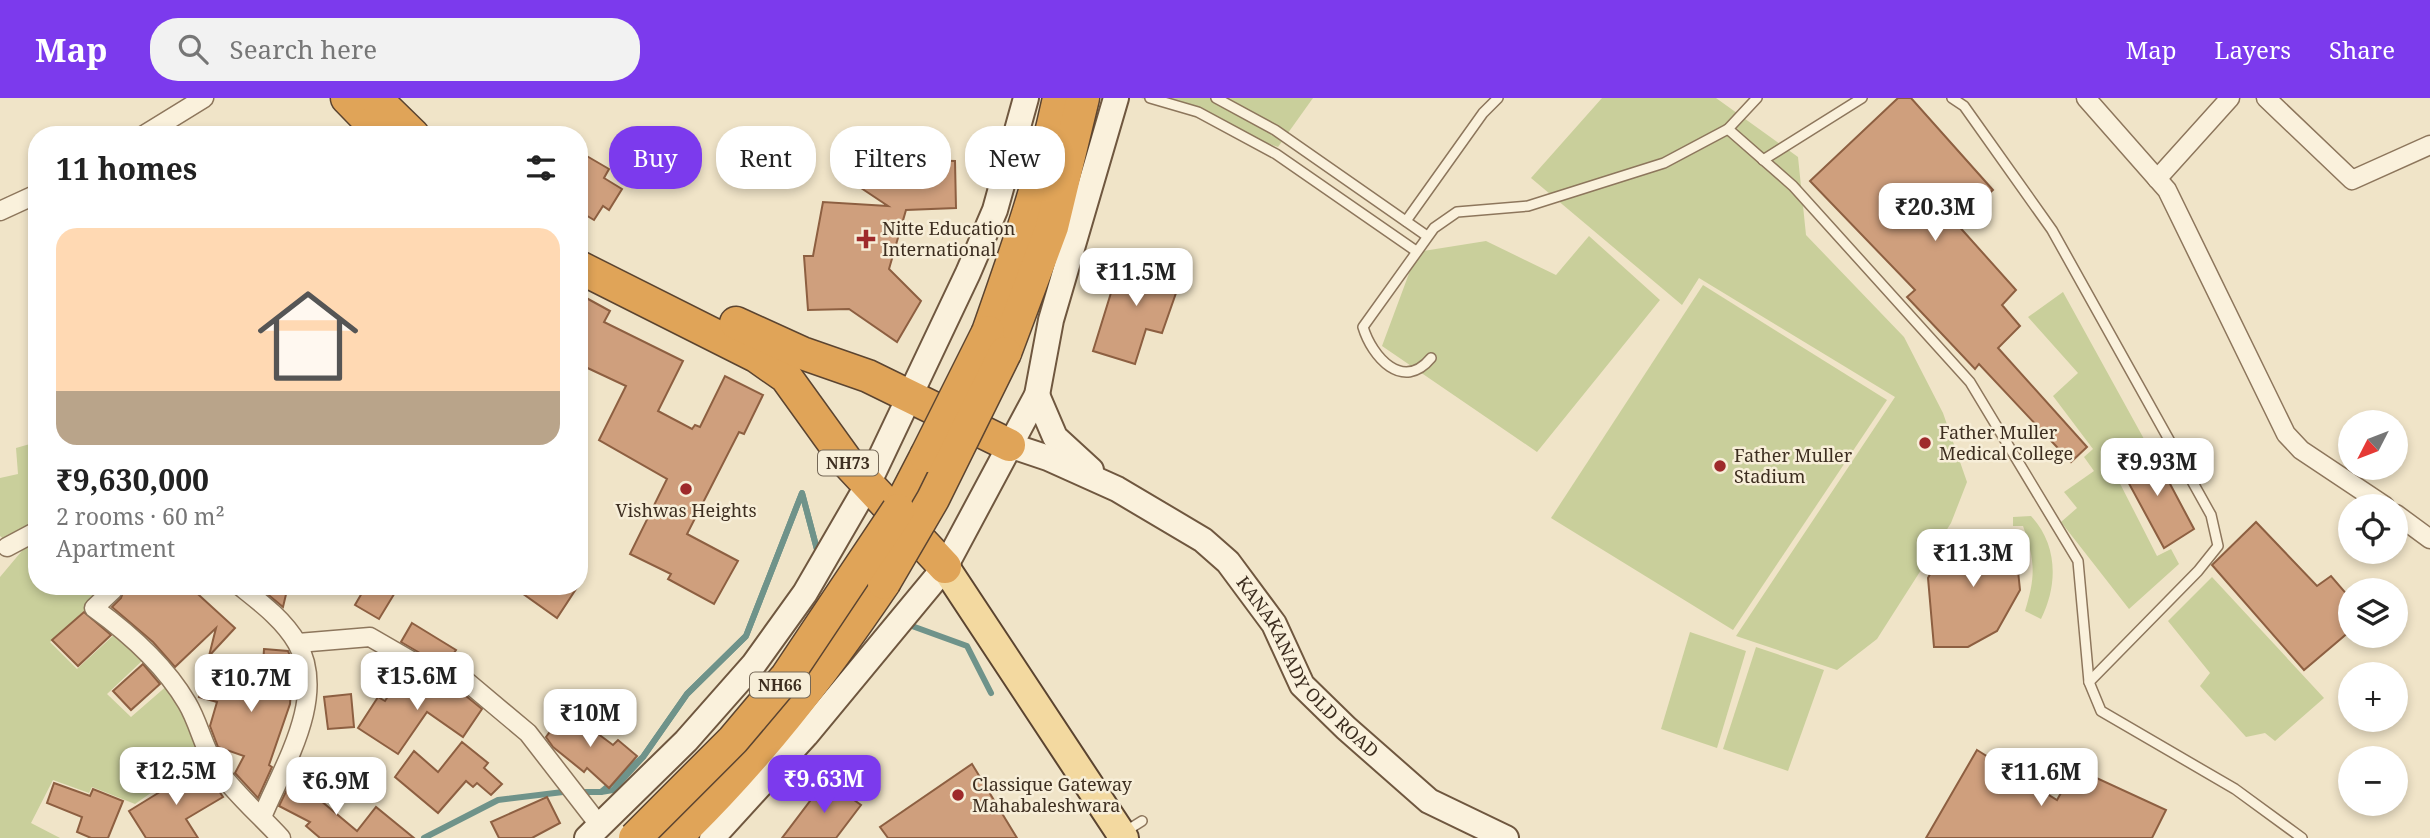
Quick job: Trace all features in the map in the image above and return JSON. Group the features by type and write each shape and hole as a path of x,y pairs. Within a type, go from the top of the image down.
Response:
{"highway":[{"path":"347,98 374,126"},
{"path":"374,98 404,126"},
{"name":"NH66","path":"635,838 733,740 812,641 898,510 997,342 1021,241 1047,155 1059,98"},
{"name":"NH66","path":"675,838 751,757 825,671 884,583 933,499 997,342 1052,227 1083,98"},
{"path":"588,249 765,338 868,376 1009,445"},
{"name":"NH73","path":"588,272 756,356 786,377 867,486 945,567"}],"main road":[{"path":"945,567 1126,833"}],"street":[{"path":"159,126 204,98"},
{"path":"298,643 370,637 441,678 466,681 528,733 594,832 686,741 754,664 805,593 867,486 996,210 1026,98"},
{"path":"712,838 806,735 910,606 945,567 1037,395 1051,320 1116,98"},
{"path":"2086,98 2167,190 2286,435 2301,450 2367,494"},
{"path":"2157,179 2230,98"},
{"path":"2266,98 2352,180 2430,145"},
{"path":"0,211 28,198"},
{"path":"1037,395 1055,437 1117,489"},
{"path":"1009,445 1048,458 1117,489"},
{"name":"KANAKANADY OLD ROAD","path":"1117,489 1203,540 1228,562 1274,624 1302,685 1346,728 1429,801 1506,838"},
{"path":"2408,523 2430,539"},
{"path":"7,547 28,536"},
{"path":"106,595 94,608 131,635 164,670 189,705 195,726 216,768 281,838"},
{"path":"251,595 269,610 298,643 310,683 302,719 262,817"}],"lane":[{"path":"1150,98 1198,113 1276,153 1416,251"},
{"path":"1216,98 1275,130 1427,236"},
{"path":"1406,221 1483,113 1498,98"},
{"path":"1431,358 1422,369 1412,373 1405,372 1382,361 1369,347 1363,327 1434,228 1457,212 1528,206 1664,163 1728,129 1757,98"},
{"path":"1763,160 1862,98"},
{"path":"1952,98 1964,106 2052,230 2211,515 2218,546 2198,572 2089,682"},
{"path":"1728,129 1793,186 1970,382 2078,561 2089,682 2101,711 2235,789 2302,838"}],"green space":[{"path":"1141,98 1313,98 1278,147"},
{"path":"1602,98 1716,98 1798,157 1806,235 1904,337 1943,413 1967,482 1951,523 1877,639 1837,670 1736,636 1895,397 1699,278 1682,305 1531,178"},
{"path":"1589,236 1660,300 1537,452 1382,346 1417,252 1486,241 1556,275"},
{"path":"1703,285 1887,400 1733,630 1551,518"},
{"path":"2063,292 2144,439 2108,460 2157,556 2171,549 2179,564 2129,609 2061,522 2077,508 2064,492 2094,471 2084,457 2093,449 2053,396 2078,373 2028,317"},
{"path":"28,445 28,528 7,542 0,536 0,478 18,474 16,448"},
{"path":"2031,516 2040,527 2051,552 2050,593 2041,619 2025,611 2031,588 2032,559 2023,526 2013,526 2013,517"},
{"path":"26,546 28,595 101,595 50,642 77,669 117,632 143,660 107,694 131,717 169,684 205,755 135,804 92,787 89,793 53,780 31,823 60,838 0,838 0,577"},
{"path":"2212,577 2324,698 2275,741 2265,733 2246,737 2200,686 2210,673 2168,621"},
{"path":"1690,632 1746,651 1717,748 1661,729"},
{"path":"1756,647 1824,670 1788,771 1723,749"}],"building":[{"path":"1898,98 1911,98 1993,190 1956,223 2016,290 2002,305 2020,326 1998,348 2087,447 2071,462 1979,364 1975,369 1907,297 1915,290 1810,181"},
{"path":"588,157 609,169 604,178 609,181 609,189 622,189 609,210 603,206 594,220 588,216"},
{"name":"Nitte Education International","path":"951,161 955,161 956,208 906,210 889,269 921,301 897,342 849,309 808,310 804,256 813,256 823,202 888,206 862,189 951,189"},
{"path":"1123,254 1137,259 1136,263 1183,273 1162,333 1146,329 1135,364 1093,351"},
{"path":"588,299 610,311 604,322 683,361 658,411 692,429 695,425 700,427 725,376 763,395 744,434 739,432 687,534 738,561 714,604 668,579 671,574 630,554 667,479 599,440 626,386 588,368"},
{"path":"2152,450 2194,529 2164,548 2120,467"},
{"path":"2256,522 2317,586 2331,576 2338,584 2338,641 2304,670 2212,565"},
{"path":"2014,532 2020,590 1997,631 1968,647 1934,647 1928,578 1946,544"},
{"path":"122,595 199,595 235,628 209,656 216,628 175,667 153,642 112,607"},
{"path":"269,595 286,595 283,607"},
{"path":"361,595 394,595 379,619 355,605"},
{"path":"525,595 572,595 557,618"},
{"path":"84,612 111,635 78,666 52,640"},
{"path":"412,623 456,650 444,667 401,642"},
{"path":"264,649 288,651 293,663 290,704 269,765 272,767 258,798 235,773 244,756 218,747 210,726 217,702 199,697 206,668 262,682"},
{"path":"143,664 160,684 131,710 113,691"},
{"path":"405,670 436,688 461,692 482,709 463,737 427,712 398,754 358,728 378,697 385,701"},
{"path":"351,694 354,727 328,729 324,697"},
{"path":"566,710 613,745 618,740 637,756 609,788 587,768 584,772 553,747 546,737"},
{"path":"462,742 488,763 484,768 502,784 491,795 477,783 473,787 466,781 438,813 395,777 414,751 438,772"},
{"path":"1977,750 2057,800 2075,768 2166,810 2152,838 1926,838"},
{"name":"Classique Gateway Mahabaleshwara","path":"972,764 1017,838 888,838 880,827"},
{"path":"202,766 223,797 186,819 198,838 146,838 129,811"},
{"path":"293,777 310,786 308,790 357,831 376,807 414,838 320,838 306,826 310,822 279,806"},
{"path":"826,780 861,805 836,838 782,838"},
{"path":"54,783 90,796 93,789 123,801 108,838 91,838 77,832 82,817 47,803"},
{"path":"547,797 560,823 532,838 499,838 491,822"}],"waterway":[{"path":"601,792 613,790 643,757 687,694 746,636 802,493 819,557"},
{"path":"424,838 498,800 563,792 601,792 643,757 687,694 746,636 802,493 819,557"},
{"path":"912,626 967,646 991,693"}],"place":[{"name":"Nitte Education International","path":"866,239"},
{"name":"Father Muller Medical College","path":"1925,443"},
{"name":"Father Muller Stadium","path":"1720,466"},
{"name":"Vishwas Heights","path":"686,489"},
{"name":"Classique Gateway Mahabaleshwara","path":"958,795"}]}
